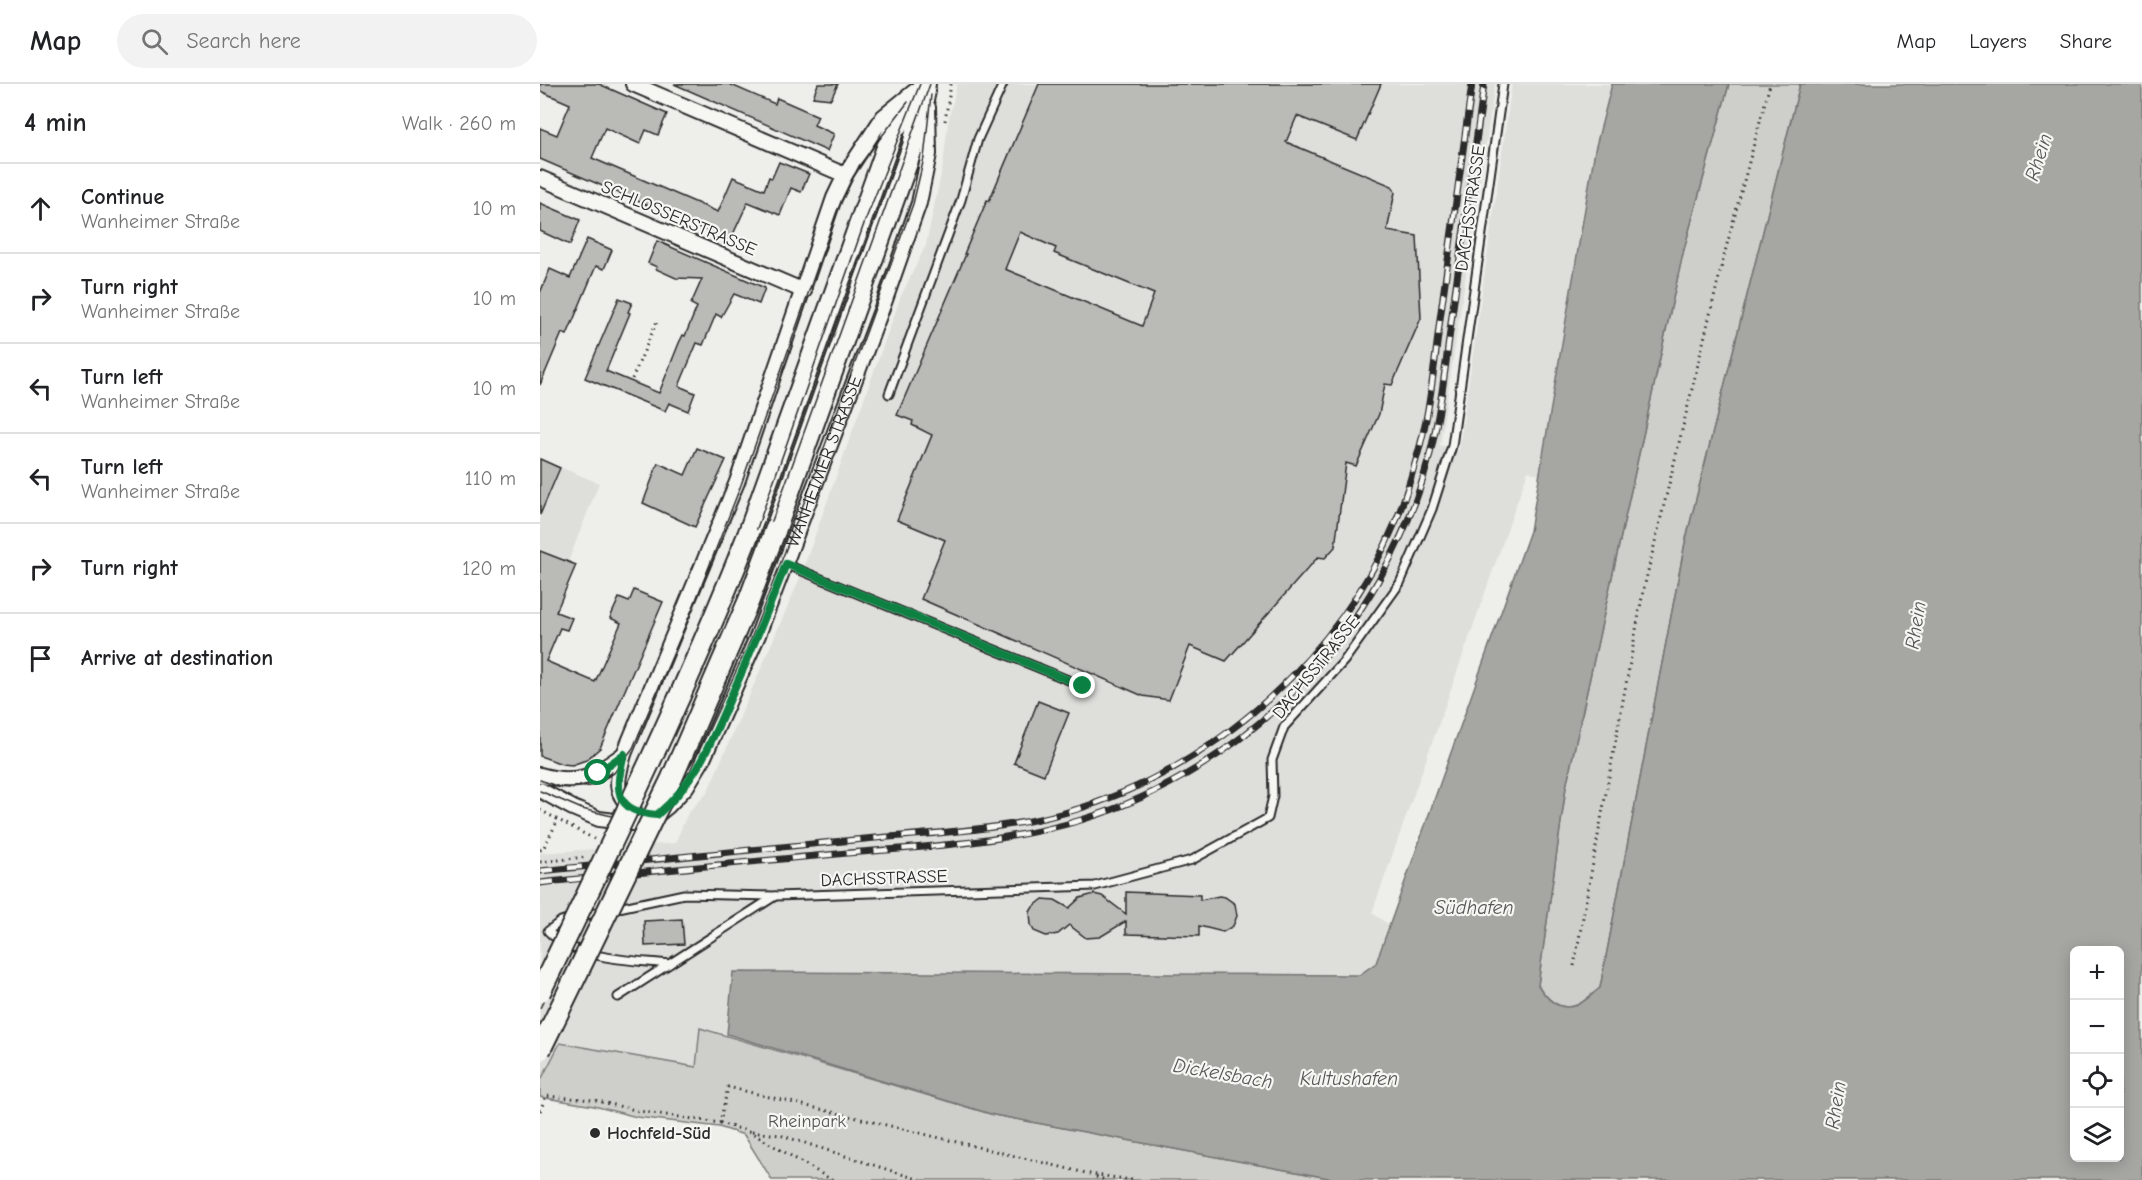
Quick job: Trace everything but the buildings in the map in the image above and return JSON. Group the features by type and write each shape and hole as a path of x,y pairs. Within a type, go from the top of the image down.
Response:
{"street":[{"path":"633,84 845,175"},
{"path":"657,815 643,814 634,810 621,798 617,783 624,754 737,482 804,291 830,208 845,175 883,117 926,84"},
{"path":"540,992 649,768 726,592 893,131 926,84"},
{"name":"WANHEIMER STRASSE","path":"540,1050 672,778 749,600 913,146 926,84"},
{"name":"WANHEIMER STRASSE","path":"540,790 599,819 631,823 657,815 686,787 704,759 786,564 919,203 929,154 926,84"},
{"name":"SCHLOSSERSTRASSE","path":"540,178 804,291"},
{"path":"540,775 577,780 598,773 624,754"}],"lane":[{"path":"889,394 961,200 978,139 1003,84"},
{"name":"DACHSSTRASSE","path":"775,896 1095,886 1192,860 1268,818 1273,796 1272,760 1284,727 1344,661 1400,584 1432,509 1452,446 1503,84"},
{"path":"786,564 1083,686"},
{"path":"540,933 548,931 561,921 684,894 775,896"},
{"path":"618,997 775,896"},
{"path":"548,931 557,940 598,956 669,964"}],"path":[{"path":"1574,966 1643,592 1724,259 1770,84"},
{"path":"632,379 658,319"},
{"path":"540,810 600,843"},
{"path":"540,850 543,849 558,820"},
{"path":"540,862 593,856"},
{"path":"720,1123 728,1086 1090,1174 1132,1180"},
{"path":"540,1111 546,1096 594,1100 639,1111 720,1123 750,1132 780,1135 920,1180"},
{"path":"750,1132 832,1180"},
{"path":"1090,1174 1106,1180"}],"shaded area":[{"path":"957,84 1495,84 1440,445 1459,450 1512,84 1612,84 1595,150 1540,475 1528,471 1372,913 1388,924 1376,963 1359,975 733,972 727,1034 701,1028 895,1166 540,1085 540,853 675,843 688,813 708,791 799,580 901,296 926,245"},
{"path":"540,459 599,483 568,562 540,604"}],"green space":[{"path":"1729,84 1800,84 1685,543 1600,988 1580,1004 1564,1007 1549,999 1538,985 1566,787 1683,253"},
{"name":"Rheinpark","path":"700,1028 994,1115 1339,1180 772,1180 744,1135 719,1127 637,1117 594,1106 540,1097 540,1082 560,1043 696,1067"}],"water":[{"path":"1612,84 1729,84 1683,253 1566,787 1538,985 1549,999 1564,1007 1570,1007 1580,1004 1600,988 1685,543 1800,84 2142,84 2142,1180 1339,1180 994,1115 727,1034 733,972 1359,975 1376,963 1530,531 1595,150"}],"tram line":[{"path":"540,1008 656,770 755,534 865,221 920,84"},
{"path":"540,1033 666,774 743,597 930,84"},
{"path":"540,791 582,809 612,816 637,816 657,808 671,797 690,771 751,639 805,500 913,204 924,158 931,95"},
{"path":"540,780 559,787 591,786 614,773 633,748 694,605 741,485 837,211 859,166 908,102"}],"railway":[{"path":"540,871 969,830 1054,816 1132,789 1181,763 1227,733 1269,698 1308,659 1343,616 1372,570 1404,499 1421,443 1428,408 1472,84"},
{"path":"540,883 960,843 1051,828 1081,820 1142,797 1200,766 1253,728 1301,684 1343,634 1379,579 1408,520 1429,458 1440,404 1484,84"}],"place":[{"name":"Hochfeld-Süd","path":"595,1133"}],"route":[{"path":"598,773 624,754 617,783 618,789 625,804 643,814 657,815 686,787 704,759 786,564 1083,686"}],"water label":[{"name":"Rhein","path":"2038,157"},
{"name":"Rhein","path":"1915,625"},
{"name":"Südhafen","path":"1474,907"},
{"name":"Dickelsbach","path":"1223,1073"},
{"name":"Kultushafen","path":"1349,1078"},
{"name":"Rhein","path":"1835,1105"}]}
